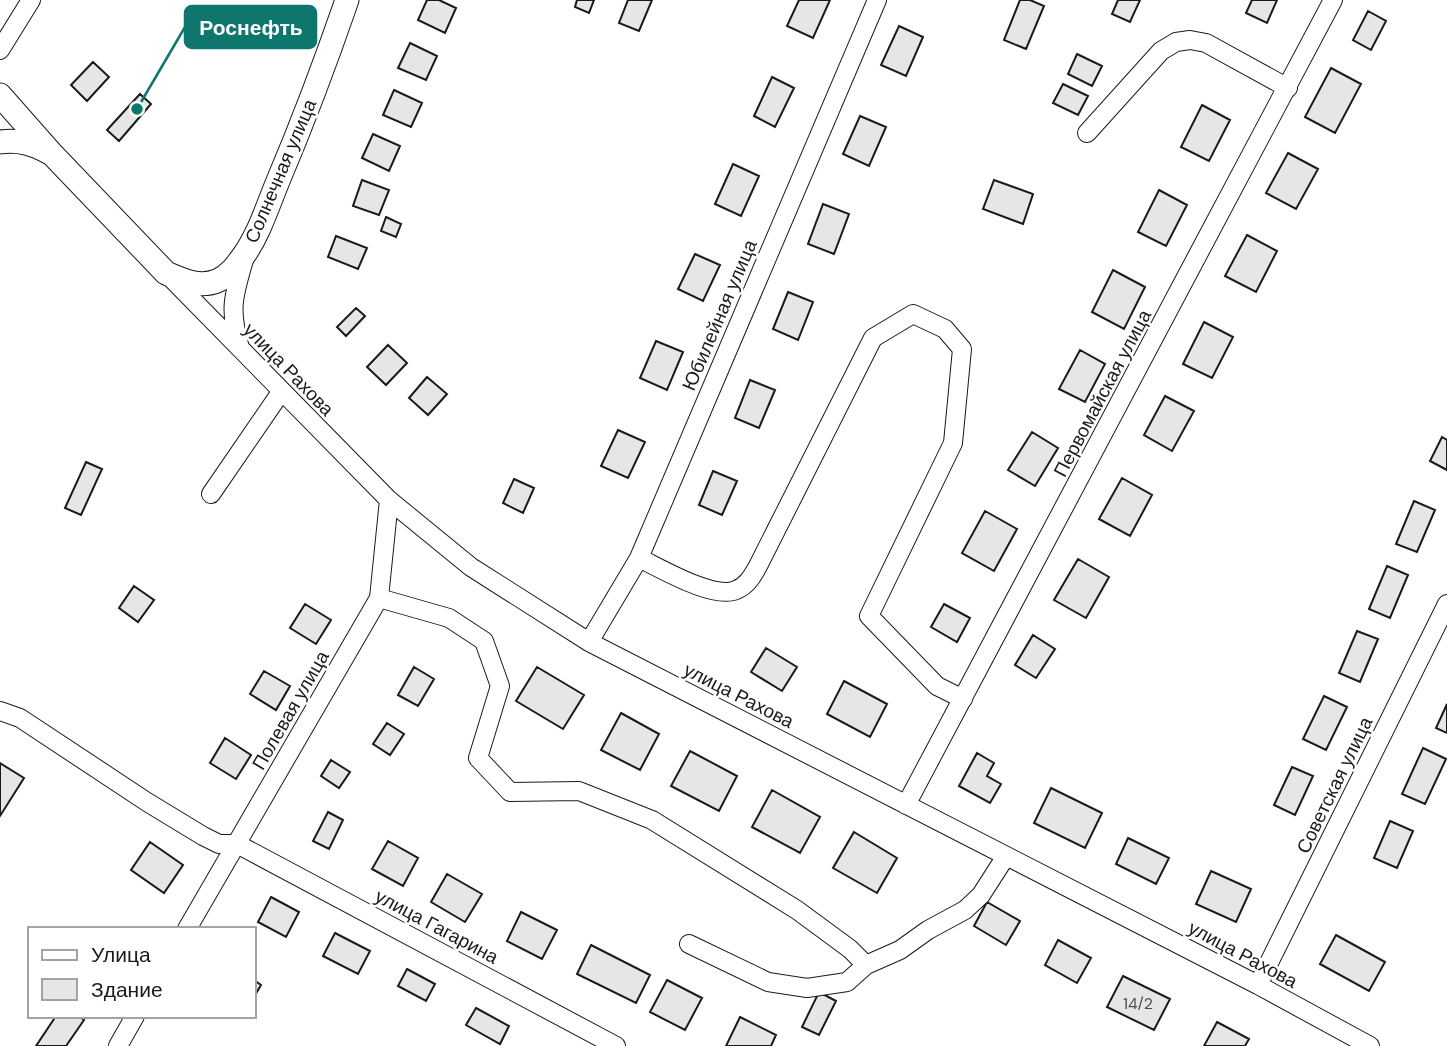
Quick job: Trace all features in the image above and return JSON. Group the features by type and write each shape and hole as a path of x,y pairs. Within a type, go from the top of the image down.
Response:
{"main road":[{"name":"Солнечная улица","path":"166,272 187,282 204,284 231,272 246,253 290,153 347,0"},
{"path":"1,98 145,253 166,272"},
{"path":"0,142 22,142 52,154"}],"street":[{"path":"0,50 31,0"},
{"name":"Юбилейная улица","path":"589,642 639,558 877,0"},
{"name":"Первомайская улица","path":"906,805 1333,0"},
{"path":"1087,133 1160,51 1176,41 1206,43 1287,88"},
{"path":"240,350 232,310 246,253"},
{"name":"улица Рахова","path":"166,272 389,500 471,567 589,642 1258,985 1370,1046"},
{"path":"639,558 707,589 736,591 749,580 873,338 913,314 945,329 962,349 953,443 869,616 937,685 963,699"},
{"path":"211,494 281,392"},
{"name":"Полевая улица","path":"188,927 379,598 389,500"},
{"path":"379,598 449,618 484,640 500,686 478,758 510,792 579,791 652,820 797,910 850,949 866,965"},
{"name":"Советская улица","path":"1258,985 1447,604"},
{"name":"улица Гагарина","path":"0,711 20,718 203,836 219,844 237,844 616,1046"},
{"path":"689,944 768,982 807,988 847,982 866,965 900,950 928,930 965,911 981,895 1006,856"},
{"path":"118,1046 134,1018"}],"building":[{"path":"427,0 439,0 456,8 445,33 418,20"},
{"path":"577,0 594,0 589,13 575,7"},
{"path":"628,0 652,0 639,31 619,23"},
{"path":"799,0 830,0 813,38 787,26"},
{"path":"1020,0 1030,0 1044,6 1026,49 1004,40"},
{"path":"1118,0 1140,0 1130,22 1112,14"},
{"path":"1252,0 1277,0 1267,23 1246,13"},
{"path":"1368,11 1386,21 1371,50 1353,40"},
{"path":"899,26 923,37 906,76 881,65"},
{"path":"410,43 437,56 426,80 398,68"},
{"path":"1077,54 1102,66 1092,86 1068,74"},
{"path":"93,62 109,77 87,101 71,85"},
{"path":"1331,68 1361,84 1335,133 1305,117"},
{"path":"772,77 794,88 775,127 754,116"},
{"path":"1063,84 1088,96 1078,115 1053,103"},
{"path":"394,90 422,103 411,127 383,115"},
{"path":"140,94 151,104 119,141 107,130"},
{"path":"1202,105 1230,120 1209,161 1181,147"},
{"path":"860,116 886,127 869,166 843,154"},
{"path":"373,134 400,146 389,171 362,158"},
{"path":"1288,153 1318,169 1296,209 1266,193"},
{"path":"733,164 759,176 741,216 715,204"},
{"path":"362,180 389,190 379,215 353,206"},
{"path":"994,180 1033,194 1023,224 983,209"},
{"path":"1159,190 1187,205 1166,246 1138,232"},
{"path":"823,204 849,214 834,254 808,244"},
{"path":"386,217 401,224 396,237 381,231"},
{"path":"1247,235 1277,251 1256,292 1225,276"},
{"path":"336,236 367,248 358,269 328,257"},
{"path":"695,254 720,265 703,301 678,289"},
{"path":"1113,270 1145,287 1124,329 1092,312"},
{"path":"788,292 813,302 798,340 773,329"},
{"path":"356,308 365,316 346,336 337,327"},
{"path":"1204,322 1233,337 1212,378 1183,364"},
{"path":"656,341 683,352 667,390 640,378"},
{"path":"388,345 407,363 386,385 367,367"},
{"path":"1080,350 1105,364 1085,402 1059,389"},
{"path":"427,377 447,394 428,415 409,398"},
{"path":"750,380 775,390 759,428 735,418"},
{"path":"1165,396 1194,411 1172,451 1144,435"},
{"path":"618,430 645,442 628,478 601,466"},
{"path":"1032,432 1058,448 1035,486 1008,470"},
{"path":"1442,437 1447,440 1447,470 1430,461"},
{"path":"86,462 102,469 81,515 65,508"},
{"path":"713,471 737,481 722,515 699,505"},
{"path":"1122,478 1152,495 1130,536 1099,519"},
{"path":"514,479 534,488 523,513 503,503"},
{"path":"1414,501 1435,510 1417,552 1396,544"},
{"path":"985,511 1017,529 994,571 962,553"},
{"path":"1078,559 1109,577 1086,618 1054,600"},
{"path":"1387,566 1408,575 1390,618 1369,609"},
{"path":"134,586 154,600 138,622 119,608"},
{"path":"305,604 331,620 316,644 290,628"},
{"path":"944,604 970,618 957,642 931,627"},
{"path":"1357,631 1378,639 1360,682 1339,673"},
{"path":"1033,635 1055,649 1036,678 1015,665"},
{"path":"766,648 797,667 782,691 751,672"},
{"path":"414,667 434,679 418,706 398,695"},
{"path":"537,667 584,695 563,729 516,701"},
{"path":"264,671 290,686 276,710 250,694"},
{"path":"844,681 887,704 870,737 827,714"},
{"path":"1324,696 1347,707 1326,750 1303,739"},
{"path":"1447,704 1447,733 1436,728"},
{"path":"621,713 659,734 640,770 601,750"},
{"path":"387,723 404,734 390,755 373,744"},
{"path":"225,738 251,755 236,779 210,763"},
{"path":"1423,748 1446,759 1425,804 1402,794"},
{"path":"690,751 737,776 719,811 671,786"},
{"path":"977,753 994,763 987,776 1001,784 990,803 959,786"},
{"path":"331,760 350,772 339,788 321,776"},
{"path":"0,763 24,778 0,816"},
{"path":"1292,767 1313,776 1295,815 1274,805"},
{"path":"1051,788 1102,813 1085,848 1034,823"},
{"path":"772,790 820,817 800,853 752,827"},
{"path":"328,812 343,820 329,849 313,841"},
{"path":"1390,821 1413,831 1397,868 1374,858"},
{"path":"854,832 897,858 877,893 833,868"},
{"path":"1128,838 1169,858 1156,884 1116,864"},
{"path":"388,841 418,858 403,886 372,869"},
{"path":"150,842 183,865 164,893 131,870"},
{"path":"1211,871 1251,889 1236,922 1196,904"},
{"path":"447,874 482,894 465,922 431,902"},
{"path":"271,897 299,912 286,937 258,922"},
{"path":"987,902 1020,921 1006,945 974,926"},
{"path":"521,912 557,930 542,959 507,941"},
{"path":"335,933 370,951 358,974 323,956"},
{"path":"1336,935 1385,962 1369,991 1320,964"},
{"path":"1058,940 1091,958 1077,983 1045,965"},
{"path":"591,945 650,975 636,1003 577,974"},
{"path":"407,969 435,984 426,1001 398,986"},
{"path":"1123,976 1170,999 1154,1030 1107,1007"},
{"path":"667,980 702,998 685,1030 650,1012"},
{"path":"819,992 836,1001 819,1035 802,1027"},
{"path":"476,1008 509,1026 500,1044 466,1025"},
{"path":"740,1017 776,1035 771,1046 726,1046"},
{"path":"55,1018 84,1020 66,1046 36,1046"},
{"path":"1217,1022 1249,1039 1245,1046 1204,1046"}],"place":[{"name":"Роснефть","path":"137,109"}]}
